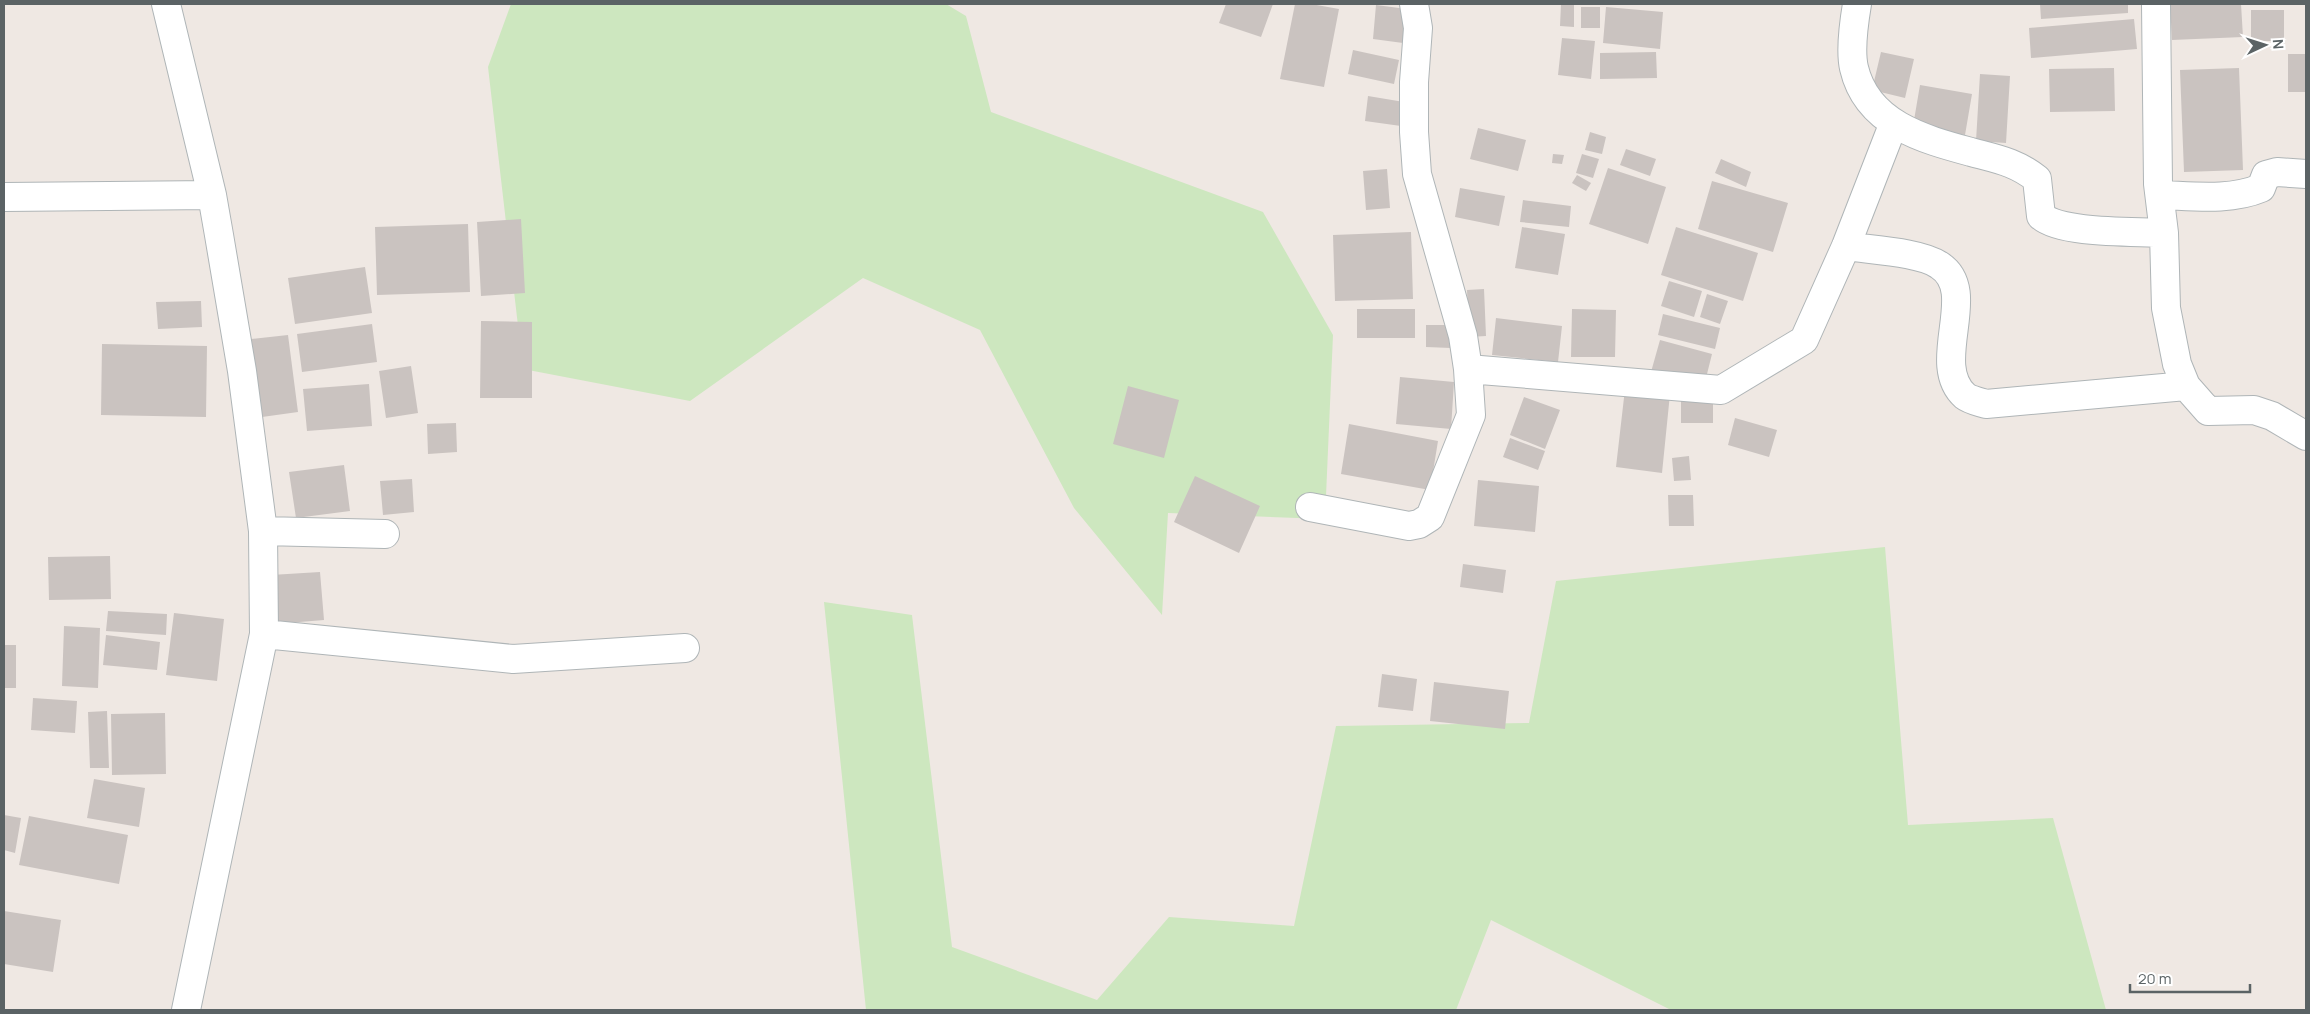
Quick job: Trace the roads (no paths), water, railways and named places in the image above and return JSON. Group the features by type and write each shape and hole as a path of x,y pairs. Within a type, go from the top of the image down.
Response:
{"street":[{"path":"166,4 212,195 242,371 263,531 264,634 186,1010"},
{"path":"1310,508 1409,526 1419,524 1430,517 1471,415 1468,369 1463,336 1417,174 1414,132 1414,82 1418,28 1414,4"},
{"path":"1856,4 1854,68 1865,97 1893,124 1936,143 2023,167 2037,179 2040,216 2048,223 2072,228 2164,233"},
{"path":"2156,4 2160,195 2164,233 2166,308 2177,364 2186,386 2208,411 2254,410 2272,416 2306,436"},
{"path":"1468,369 1721,390 1804,340 1846,246 1893,124"},
{"path":"2160,195 2219,196 2249,193 2261,188 2266,175 2277,172 2306,174"},
{"path":"4,196 212,195"},
{"path":"1846,246 1925,258 1939,264 1950,274 1956,289 1951,363 1954,382 1966,397 1986,404 2186,386"},
{"path":"263,531 385,534"},
{"path":"264,634 513,659 685,648"}]}
